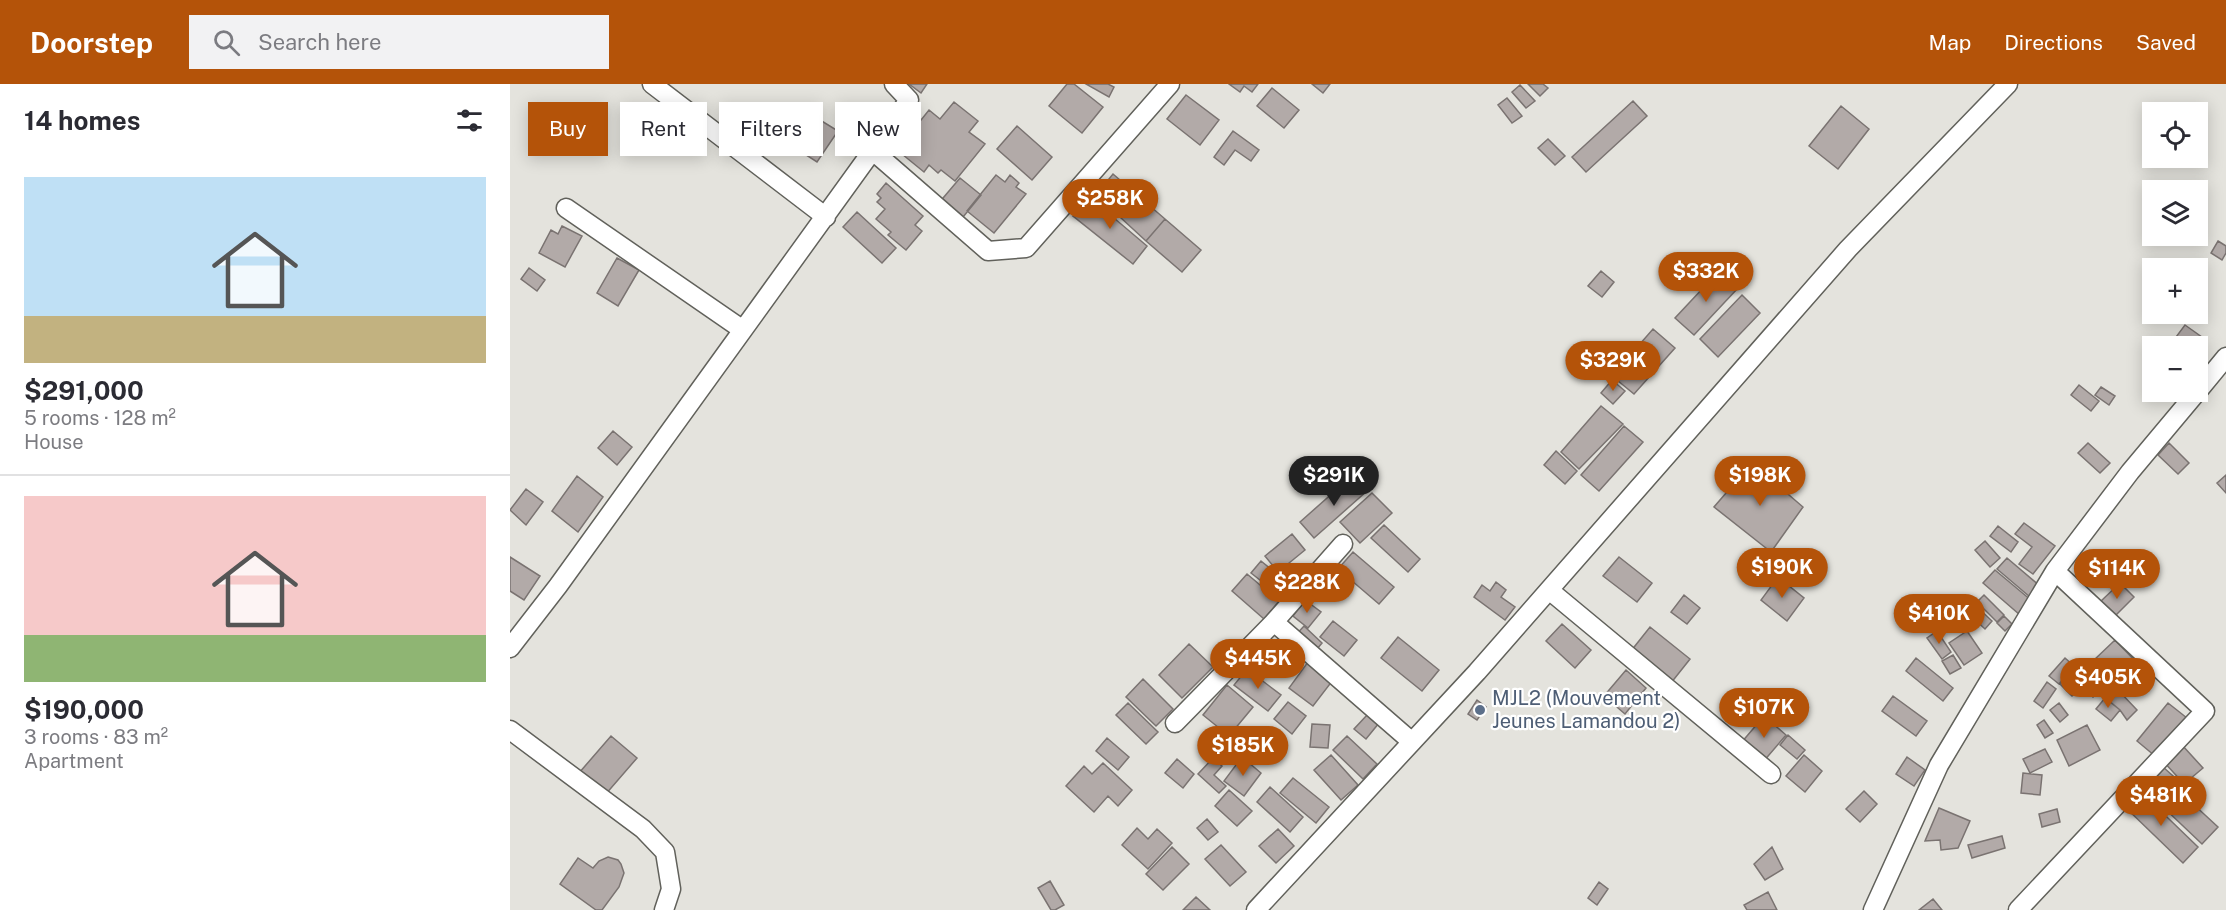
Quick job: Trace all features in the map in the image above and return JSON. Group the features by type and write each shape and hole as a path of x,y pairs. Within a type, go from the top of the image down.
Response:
{"street":[{"path":"652,84 826,217"},
{"path":"894,84 909,100 908,102"},
{"path":"879,156 988,251 1026,248 1170,84"},
{"path":"1256,910 1549,590 1848,249 2008,84"},
{"path":"510,648 558,586 869,156"},
{"path":"566,208 743,330"},
{"path":"2208,378 2226,357"},
{"path":"1873,910 1939,765 2055,571 2130,472 2188,402"},
{"path":"1175,723 1274,622 1343,544"},
{"path":"2018,910 2205,711 2055,571"},
{"path":"1549,590 1770,774"},
{"path":"1274,622 1412,742"},
{"path":"510,730 643,829 665,852 671,889 664,910"}],"building":[{"path":"909,84 927,84 921,93"},
{"path":"1067,84 1074,84 1103,107 1082,133 1049,106"},
{"path":"1086,84 1108,84 1114,87 1109,97"},
{"path":"1229,84 1258,84 1252,92 1244,86 1240,92"},
{"path":"1312,84 1330,84 1323,93"},
{"path":"1528,84 1543,84 1548,88 1540,96"},
{"path":"1520,85 1535,101 1526,108 1512,92"},
{"path":"1272,88 1299,110 1284,128 1257,106"},
{"path":"1186,95 1219,120 1200,145 1167,119"},
{"path":"1507,98 1522,116 1512,123 1498,105"},
{"path":"1633,101 1647,116 1586,172 1572,157"},
{"path":"954,102 978,121 969,132 985,144 955,181 941,170 938,173 929,165 924,172 904,156 921,156 921,120 929,110 940,119"},
{"path":"1841,106 1869,129 1838,169 1809,146"},
{"path":"823,122 835,129 835,135 823,153"},
{"path":"1017,126 1052,157 1032,180 997,149"},
{"path":"1233,131 1259,150 1251,161 1235,150 1224,165 1214,157"},
{"path":"1548,139 1565,156 1555,165 1538,148"},
{"path":"808,156 821,156 817,162"},
{"path":"1113,174 1165,219 1146,241 1096,195"},
{"path":"996,175 1005,182 1010,175 1019,183 1016,187 1026,194 994,233 967,211"},
{"path":"960,178 981,195 959,222 938,204"},
{"path":"886,183 923,216 915,225 922,231 906,250 888,235 891,232 876,219 885,209 877,202 881,198 877,194"},
{"path":"1088,196 1147,246 1133,264 1073,216"},
{"path":"857,212 896,248 882,263 843,227"},
{"path":"1165,219 1201,250 1182,272 1146,241"},
{"path":"562,226 582,236 565,267 539,253 551,230 558,234"},
{"path":"2218,241 2226,246 2226,253 2222,260 2211,253"},
{"path":"617,258 639,270 618,306 597,293"},
{"path":"529,268 545,280 537,291 521,279"},
{"path":"1601,271 1614,282 1602,297 1588,286"},
{"path":"1719,271 1738,288 1694,335 1675,318"},
{"path":"1742,295 1760,313 1718,357 1700,339"},
{"path":"2185,325 2200,336 2177,336"},
{"path":"1653,329 1675,348 1634,394 1612,376"},
{"path":"1612,380 1625,391 1613,404 1601,393"},
{"path":"2079,385 2099,401 2091,411 2071,395"},
{"path":"2101,387 2115,396 2109,405 2095,395"},
{"path":"1601,406 1623,424 1579,469 1561,452"},
{"path":"1624,426 1643,442 1599,491 1581,475"},
{"path":"613,431 632,447 617,465 598,448"},
{"path":"2088,443 2110,463 2100,473 2078,453"},
{"path":"2169,443 2189,463 2178,474 2158,455"},
{"path":"1556,451 1577,471 1565,484 1544,465"},
{"path":"1752,463 1803,507 1771,552 1714,507"},
{"path":"1353,475 1367,491 1314,538 1300,522"},
{"path":"2226,475 2226,493 2217,483"},
{"path":"577,476 603,497 578,532 552,511"},
{"path":"526,489 543,502 526,525 510,510"},
{"path":"1372,493 1392,513 1360,543 1340,522"},
{"path":"2024,523 2055,546 2033,574 2019,564 2032,547 2015,534"},
{"path":"1384,525 1420,559 1408,572 1371,538"},
{"path":"1998,526 2018,542 2011,552 1990,536"},
{"path":"1292,534 1305,550 1278,572 1265,556"},
{"path":"1985,541 2000,558 1990,567 1975,550"},
{"path":"1353,552 1394,587 1379,604 1338,569"},
{"path":"510,557 540,576 524,600 510,591"},
{"path":"1619,557 1652,583 1637,602 1603,576"},
{"path":"2007,558 2040,586 2030,597 1997,569"},
{"path":"1261,561 1298,591 1289,603 1251,573"},
{"path":"1995,570 2032,601 2020,615 1983,583"},
{"path":"1247,574 1279,601 1264,619 1232,591"},
{"path":"1778,577 1804,598 1787,621 1761,600"},
{"path":"1496,582 1506,590 1501,597 1515,607 1505,620 1474,597 1482,585 1490,591"},
{"path":"2120,583 2134,597 2115,616 2100,602"},
{"path":"1684,595 1700,608 1687,624 1671,612"},
{"path":"1984,595 2004,615 1997,622 1977,602"},
{"path":"1305,600 1321,612 1308,628 1293,616"},
{"path":"1977,607 1992,621 1985,629 1970,615"},
{"path":"2004,616 2012,624 2005,631 1997,623"},
{"path":"1333,621 1357,640 1344,656 1320,637"},
{"path":"1562,624 1591,650 1575,668 1546,641"},
{"path":"1304,626 1322,643 1312,655 1293,638"},
{"path":"1650,627 1690,659 1671,683 1631,651"},
{"path":"1937,631 1951,652 1942,659 1927,638"},
{"path":"1967,631 1982,653 1964,665 1949,643"},
{"path":"1398,637 1439,670 1422,691 1381,658"},
{"path":"2115,640 2137,663 2115,683 2094,660"},
{"path":"1189,644 1213,667 1182,698 1159,675"},
{"path":"1953,655 1961,668 1950,674 1942,661"},
{"path":"1916,658 1953,688 1943,701 1906,671"},
{"path":"2065,658 2074,666 2059,684 2049,676"},
{"path":"1308,662 1333,680 1313,706 1289,688"},
{"path":"2076,667 2089,680 2072,696 2060,684"},
{"path":"1247,669 1281,695 1268,711 1234,685"},
{"path":"1626,670 1646,688 1625,714 1604,696"},
{"path":"2095,674 2105,682 2093,697 2082,689"},
{"path":"1143,679 1173,709 1156,726 1126,697"},
{"path":"2047,682 2056,689 2043,708 2034,701"},
{"path":"1227,685 1253,707 1229,736 1203,715"},
{"path":"2118,690 2137,710 2127,720 2120,710 2108,700"},
{"path":"1893,696 1927,721 1916,736 1882,711"},
{"path":"2105,698 2120,710 2111,721 2096,709"},
{"path":"1477,700 1486,707 1477,720 1468,714"},
{"path":"1288,702 1306,716 1292,734 1274,719"},
{"path":"1128,703 1158,732 1146,744 1116,715"},
{"path":"2059,703 2068,715 2060,722 2050,710"},
{"path":"2168,703 2187,718 2155,756 2137,741"},
{"path":"1368,714 1379,723 1366,739 1354,729"},
{"path":"1764,716 1786,735 1763,762 1741,743"},
{"path":"2044,720 2053,733 2045,738 2037,725"},
{"path":"1312,724 1330,725 1328,748 1310,747"},
{"path":"2087,725 2100,750 2069,766 2057,740"},
{"path":"1788,735 1805,750 1797,759 1780,745"},
{"path":"611,736 637,758 605,795 579,773"},
{"path":"1347,736 1377,764 1363,779 1333,750"},
{"path":"1107,738 1129,757 1118,770 1096,751"},
{"path":"2182,745 2203,768 2184,784 2163,761"},
{"path":"2045,749 2052,762 2030,773 2023,759"},
{"path":"1331,755 1358,785 1341,800 1314,770"},
{"path":"1804,755 1822,771 1805,792 1786,776"},
{"path":"1242,757 1261,773 1244,796 1224,781"},
{"path":"1907,757 1925,770 1914,786 1896,774"},
{"path":"1213,758 1222,766 1214,775 1226,786 1219,793 1198,774"},
{"path":"1177,759 1194,774 1183,788 1165,773"},
{"path":"1103,763 1132,790 1118,806 1108,796 1094,812 1066,786 1084,766 1092,774"},
{"path":"2163,767 2181,783 2163,802 2145,786"},
{"path":"2023,773 2042,775 2040,795 2021,793"},
{"path":"1293,778 1329,807 1316,823 1280,793"},
{"path":"1270,787 1303,817 1290,832 1257,802"},
{"path":"1229,790 1252,811 1237,826 1215,806"},
{"path":"2178,790 2218,827 2202,844 2162,806"},
{"path":"1864,791 1877,804 1860,822 1846,809"},
{"path":"2140,791 2198,847 2183,863 2125,807"},
{"path":"1939,808 1970,821 1958,848 1941,850 1940,840 1925,841"},
{"path":"2057,809 2060,822 2042,827 2039,814"},
{"path":"1207,819 1218,832 1208,840 1197,828"},
{"path":"1137,828 1148,839 1157,829 1172,843 1148,869 1122,845"},
{"path":"1278,829 1294,846 1276,863 1259,846"},
{"path":"2002,836 2005,848 1972,858 1968,845"},
{"path":"1221,845 1246,872 1230,886 1205,859"},
{"path":"1172,847 1189,864 1163,890 1146,874"},
{"path":"1772,847 1783,869 1765,880 1754,864"},
{"path":"608,857 618,860 624,873 619,887 602,910 596,910 560,884 578,858 593,868 599,861"},
{"path":"1050,881 1064,905 1055,910 1051,910 1038,888"},
{"path":"1599,882 1608,889 1597,905 1588,898"},
{"path":"1768,892 1777,910 1747,910 1744,905"},
{"path":"1196,897 1210,910 1183,910"},
{"path":"1933,899 1942,910 1919,910"}],"place":[{"name":"MJL2 (Mouvement Jeunes Lamandou 2)","path":"1480,710"}]}
